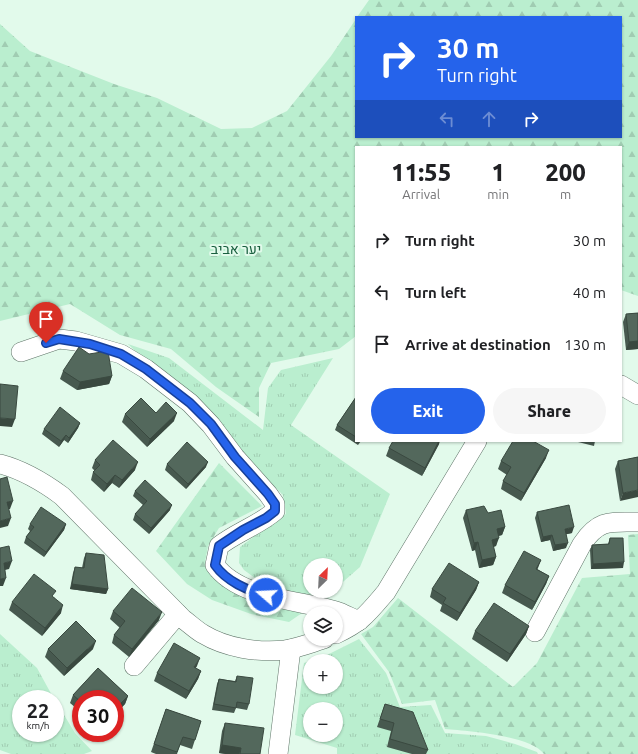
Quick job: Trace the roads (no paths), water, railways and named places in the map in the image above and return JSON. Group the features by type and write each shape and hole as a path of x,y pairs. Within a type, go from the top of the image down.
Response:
{"street":[{"path":"21,352 59,339 76,341 121,354 146,369 165,383 190,403 211,424 235,457 275,504 275,511 266,518 243,530 219,546 215,565 222,574 254,592 340,612 359,621"},
{"path":"622,386 638,395"},
{"path":"343,630 354,625 368,614 386,592 476,442"},
{"path":"0,464 26,474 45,484 62,496 178,614 204,634 221,642 244,649 269,651 291,649 303,645"},
{"path":"535,632 582,544 589,534 598,526 606,523 638,522"},
{"path":"134,666 178,614"},
{"path":"278,754 291,649"}],"park label":[{"name":"יער אביב","path":"236,249"}]}
